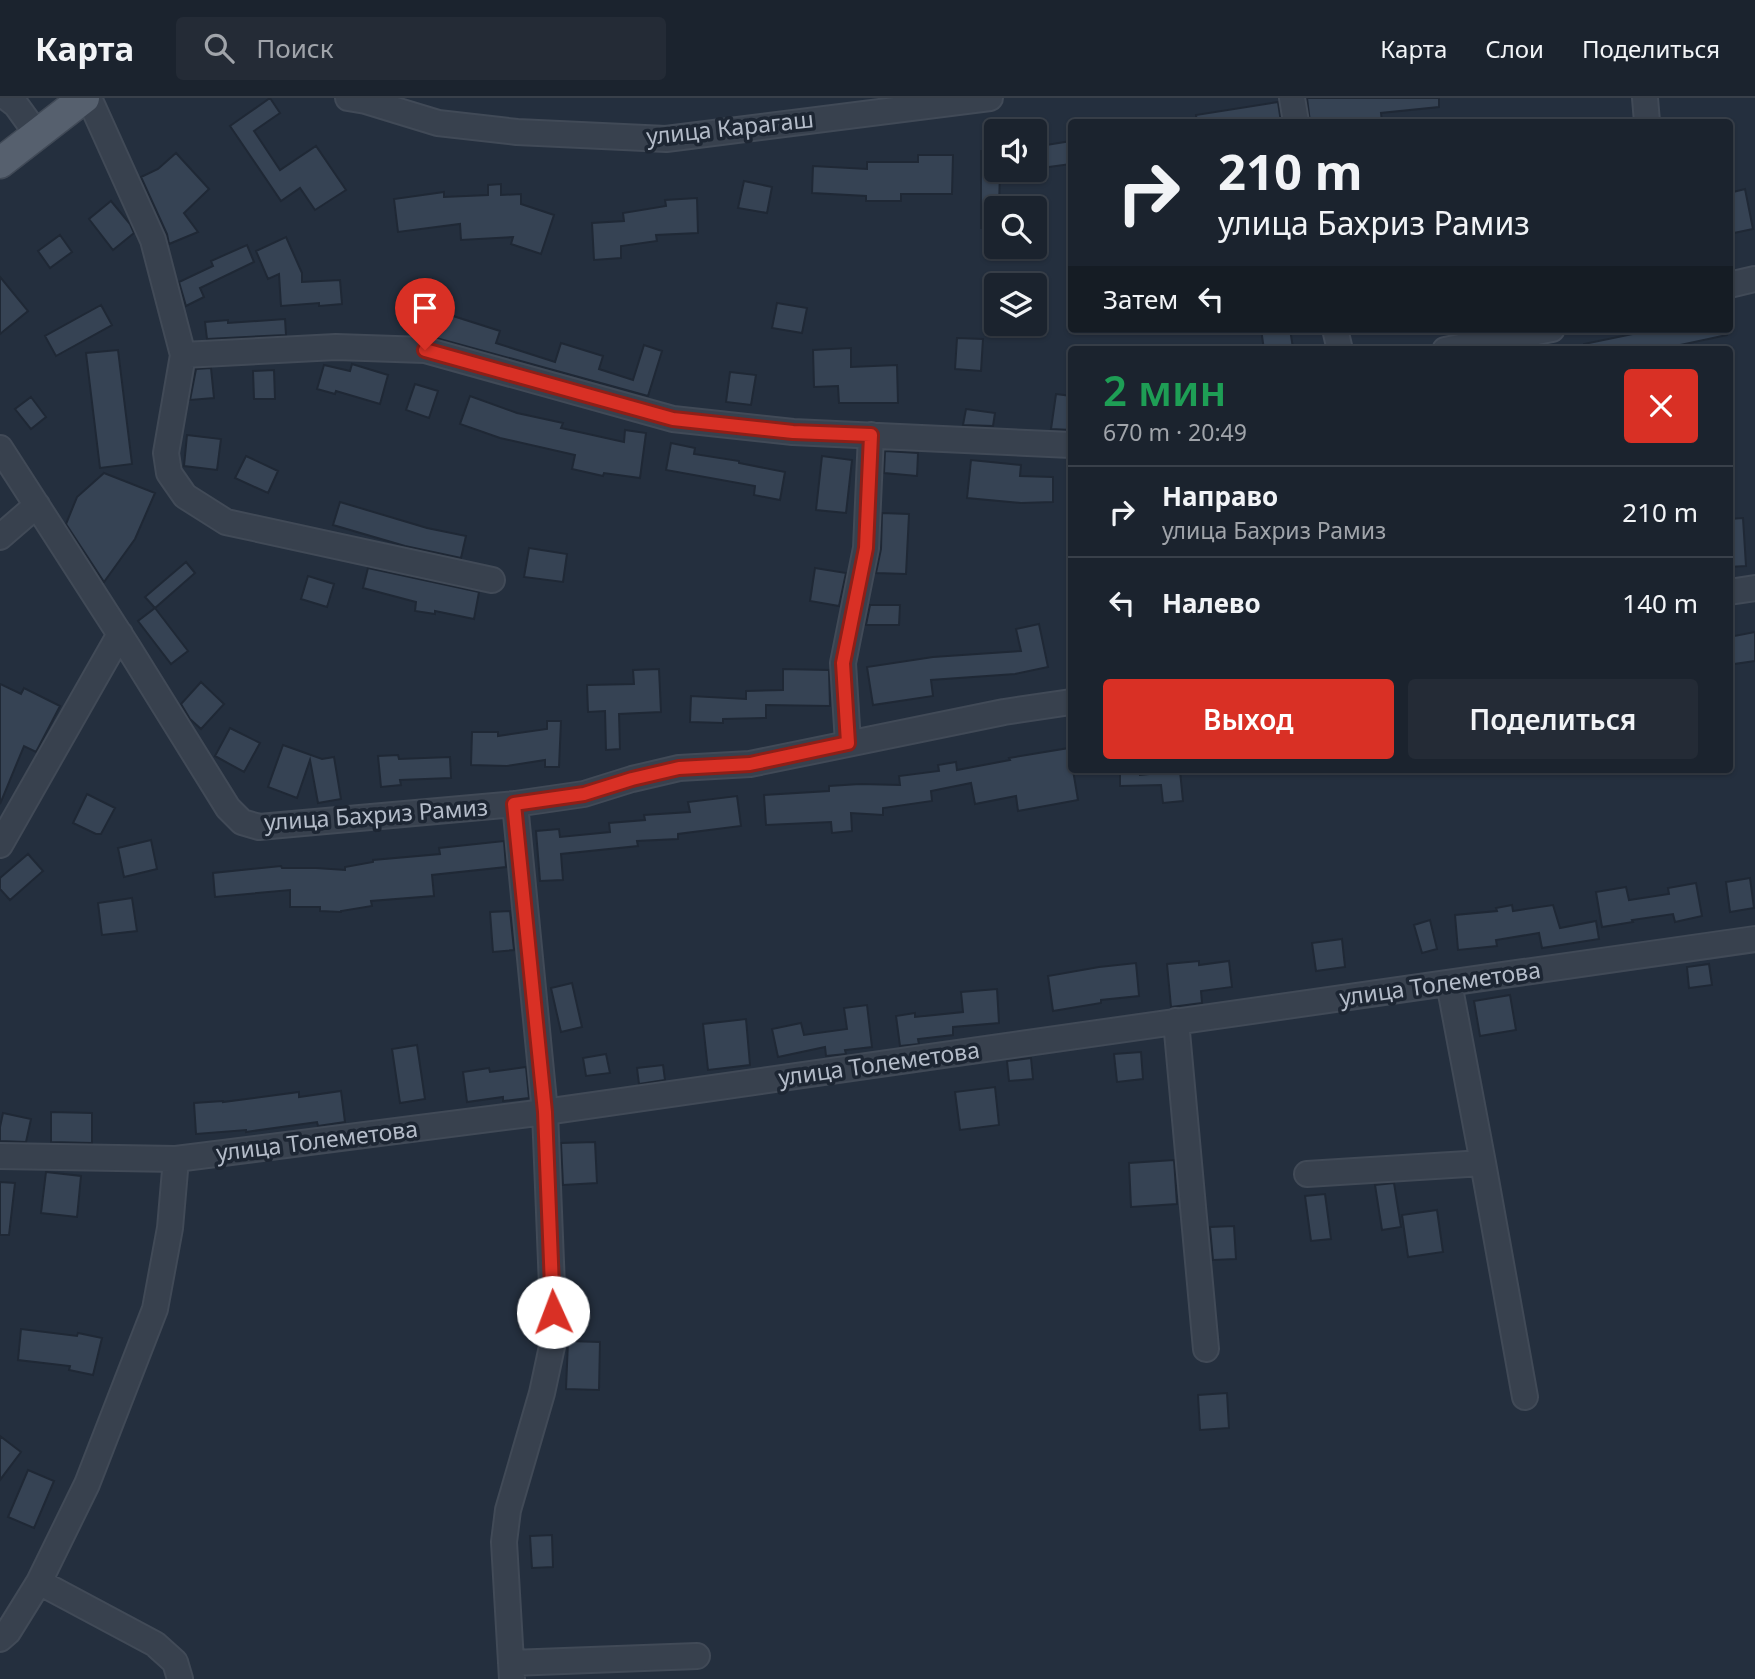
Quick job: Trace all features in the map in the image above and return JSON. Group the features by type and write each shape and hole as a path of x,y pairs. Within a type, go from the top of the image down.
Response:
{"main road":[{"path":"0,163 84,98"}],"street":[{"path":"7,98 37,134"},
{"path":"89,98 153,240 183,355 166,453 169,472 185,496 226,522 492,580"},
{"name":"улица Карагаш","path":"348,98 438,123 517,132 666,139 989,98"},
{"path":"1292,98 1296,119"},
{"path":"1645,98 1647,119"},
{"path":"1733,284 1755,279"},
{"path":"1465,346 1532,333"},
{"path":"183,355 336,347 425,350 673,419 793,432 1068,445"},
{"path":"848,743 843,663 866,548 871,435"},
{"name":"улица Бахриз Рамиз","path":"0,448 228,808 242,822 260,827 514,804 584,794 679,768 750,764 1004,712 1068,702"},
{"path":"0,537 37,505"},
{"path":"1733,591 1755,588"},
{"path":"0,845 120,634"},
{"path":"514,804 545,1112 554,1337 542,1393 508,1510 504,1542 511,1671 697,1656"},
{"name":"улица Толеметова","path":"0,1156 176,1159 545,1112 1755,939"},
{"path":"1449,983 1525,1397"},
{"path":"1176,1021 1206,1349"},
{"path":"0,1639 8,1632 39,1582 87,1484 155,1309 170,1228 176,1159"},
{"path":"1307,1174 1483,1163"},
{"path":"39,1582 155,1644 175,1662 180,1679"}],"building":[{"path":"270,98 280,113 254,131 280,170 316,146 346,190 315,210 300,188 281,201 230,126"},
{"path":"1307,98 1439,98 1439,107 1381,113 1382,119 1310,119"},
{"path":"1278,102 1281,119 1197,119 1196,115"},
{"path":"1068,141 1068,164 1047,167 1047,145"},
{"path":"981,151 984,151 984,182 1000,182 999,196 984,196 984,228 981,228"},
{"path":"176,153 209,189 184,213 198,232 169,244 141,177 158,169"},
{"path":"918,155 953,155 952,194 901,194 901,201 866,201 866,196 812,193 813,166 867,169 867,162 918,162"},
{"path":"744,181 772,187 767,213 738,208"},
{"path":"501,184 501,195 521,194 521,204 554,215 541,254 511,244 513,237 461,240 460,224 398,232 394,199 444,192 444,197 488,195 488,185"},
{"path":"1745,189 1753,229 1733,233 1733,192"},
{"path":"697,198 698,233 656,235 657,241 621,246 621,258 594,260 592,223 624,221 623,213 666,206 665,200"},
{"path":"111,201 134,233 113,250 89,219"},
{"path":"60,235 72,252 50,268 38,251"},
{"path":"286,237 302,273 302,282 340,280 342,304 281,306 279,274 268,279 256,251"},
{"path":"247,245 254,262 200,288 204,297 186,306 179,282 213,266 211,261"},
{"path":"0,277 28,311 0,334"},
{"path":"777,303 807,308 802,333 772,328"},
{"path":"101,305 112,325 56,356 45,336"},
{"path":"429,305 451,311 450,315 500,331 496,343 555,362 561,343 603,356 599,369 633,380 644,345 662,351 648,396 421,335"},
{"path":"285,319 286,335 207,339 205,322"},
{"path":"1262,333 1291,333 1293,346 1263,346"},
{"path":"1637,333 1727,335 1676,346 1584,344"},
{"path":"957,338 983,339 981,371 955,369"},
{"path":"851,348 851,367 897,365 898,403 839,403 838,386 814,387 813,350"},
{"path":"118,350 132,464 100,468 86,353"},
{"path":"352,364 388,375 380,404 336,391 335,394 317,389 324,365 350,371"},
{"path":"211,368 214,398 190,400 196,369"},
{"path":"274,370 275,399 254,399 253,371"},
{"path":"730,372 756,375 751,405 726,402"},
{"path":"415,384 438,391 429,418 406,410"},
{"path":"1056,394 1068,396 1068,430 1051,429"},
{"path":"470,396 517,413 563,423 561,428 624,442 625,430 646,433 640,478 604,473 603,476 572,469 575,455 500,438 460,424"},
{"path":"31,397 46,417 31,429 15,409"},
{"path":"966,409 995,413 993,426 963,425"},
{"path":"187,435 221,439 217,470 184,466"},
{"path":"671,443 695,448 694,454 785,472 780,500 754,495 755,486 666,470"},
{"path":"885,451 918,453 917,476 884,473"},
{"path":"246,456 278,471 268,493 235,478"},
{"path":"822,456 852,460 846,513 816,510"},
{"path":"971,460 1021,465 1020,476 1053,477 1053,502 1021,503 967,498"},
{"path":"104,473 155,493 135,539 104,582 66,524 77,497"},
{"path":"340,502 427,528 466,536 461,558 405,546 333,525"},
{"path":"882,513 909,514 906,574 876,573 881,549"},
{"path":"1743,518 1746,566 1733,567 1733,519"},
{"path":"529,548 567,554 563,582 524,577"},
{"path":"186,562 195,573 155,608 145,597"},
{"path":"368,568 479,592 474,619 435,611 435,614 415,611 416,602 363,588"},
{"path":"815,568 846,573 839,606 810,601"},
{"path":"308,576 334,584 327,607 301,599"},
{"path":"870,605 900,605 899,625 866,625"},
{"path":"155,608 188,651 171,664 138,621"},
{"path":"1039,624 1048,667 1015,674 931,680 933,696 873,705 867,667 933,657 1021,651 1016,629"},
{"path":"1755,632 1755,661 1734,664 1733,636"},
{"path":"659,669 661,712 619,714 620,749 606,750 605,711 588,712 587,685 634,684 633,670"},
{"path":"783,669 829,670 830,706 766,705 766,718 723,719 723,723 690,722 691,696 746,699 746,691 783,690"},
{"path":"201,682 224,704 201,729 190,719 181,704"},
{"path":"0,684 21,694 24,688 60,706 36,752 24,746 0,804"},
{"path":"547,721 561,721 559,767 545,767 545,760 507,766 471,765 472,732 498,732 498,736 547,729"},
{"path":"230,728 260,743 244,772 215,756"},
{"path":"283,745 322,759 334,757 341,799 318,803 310,760 297,798 268,787"},
{"path":"1068,748 1068,773 1074,773 1078,800 1018,811 1016,796 975,804 971,783 931,791 932,801 883,808 883,815 851,813 852,831 832,833 831,822 766,825 764,795 829,791 829,786 900,785 899,776 939,771 938,765 956,762 957,770 1010,760 1009,758"},
{"path":"398,755 399,759 450,757 451,778 400,780 401,785 381,787 378,756"},
{"path":"1120,773 1180,773 1183,801 1163,803 1161,785 1120,786"},
{"path":"87,794 115,808 101,834 73,823"},
{"path":"737,796 741,826 678,834 678,839 637,841 638,846 561,854 563,880 540,881 536,831 559,829 560,837 610,832 609,823 645,820 644,815 690,812 688,802"},
{"path":"151,840 157,869 124,877 118,848"},
{"path":"504,841 506,867 432,875 434,896 371,901 372,906 341,912 320,911 320,907 290,907 290,890 215,897 213,873 281,866 345,870 345,867 373,860 440,854 439,848"},
{"path":"28,854 43,871 10,900 0,889 0,878"},
{"path":"1750,878 1754,908 1730,912 1726,882"},
{"path":"1696,883 1702,916 1675,922 1673,914 1602,927 1596,892 1626,887 1629,900 1669,894 1668,888"},
{"path":"132,898 137,931 102,935 98,903"},
{"path":"1512,905 1513,911 1553,905 1560,928 1596,921 1599,939 1542,948 1539,933 1496,940 1497,946 1458,950 1455,915 1497,911 1496,908"},
{"path":"510,911 514,950 493,952 490,912"},
{"path":"1430,920 1437,949 1422,953 1414,925"},
{"path":"1342,939 1345,967 1316,971 1312,943"},
{"path":"1199,961 1199,965 1229,961 1232,987 1201,991 1202,1003 1171,1007 1167,964"},
{"path":"1136,963 1139,996 1101,1000 1101,1003 1053,1011 1048,976"},
{"path":"1709,964 1712,985 1689,988 1687,967"},
{"path":"572,983 582,1027 561,1032 551,988"},
{"path":"997,989 999,1023 953,1027 953,1035 918,1039 919,1044 900,1046 896,1016 915,1013 915,1017 963,1012 961,992"},
{"path":"1510,995 1516,1030 1480,1036 1474,1001"},
{"path":"867,1005 872,1047 845,1050 846,1054 826,1056 825,1047 778,1057 772,1029 801,1023 804,1035 847,1029 844,1008"},
{"path":"746,1019 750,1065 708,1070 703,1024"},
{"path":"417,1045 425,1099 400,1103 392,1049"},
{"path":"1141,1052 1143,1079 1117,1082 1114,1054"},
{"path":"606,1054 610,1073 586,1076 583,1058"},
{"path":"1031,1058 1033,1079 1009,1081 1007,1061"},
{"path":"663,1065 665,1080 639,1084 637,1068"},
{"path":"526,1067 529,1098 503,1101 503,1097 467,1102 463,1072 489,1068 490,1072"},
{"path":"995,1087 999,1125 960,1130 955,1092"},
{"path":"341,1091 345,1122 318,1126 317,1122 246,1132 196,1134 194,1103 299,1092 299,1097"},
{"path":"51,1112 92,1113 92,1143 51,1142"},
{"path":"3,1113 31,1119 26,1142 0,1141"},
{"path":"595,1142 597,1183 563,1185 561,1143"},
{"path":"1174,1160 1177,1204 1131,1207 1129,1163"},
{"path":"46,1172 81,1176 77,1217 41,1213"},
{"path":"0,1182 15,1183 9,1235 0,1235"},
{"path":"1394,1183 1401,1227 1382,1230 1375,1185"},
{"path":"1325,1194 1331,1239 1311,1241 1305,1196"},
{"path":"1437,1210 1443,1252 1408,1257 1402,1215"},
{"path":"1234,1226 1236,1259 1213,1260 1210,1227"},
{"path":"21,1329 77,1336 78,1333 102,1338 93,1375 69,1370 70,1366 18,1360"},
{"path":"568,1341 600,1342 599,1390 566,1389"},
{"path":"1227,1393 1229,1428 1200,1430 1198,1395"},
{"path":"0,1436 21,1452 0,1480"},
{"path":"28,1470 54,1481 34,1528 8,1517"},
{"path":"552,1535 553,1567 532,1568 530,1536"}],"route":[{"path":"425,350 673,419 793,432 871,435 866,548 843,663 848,743 750,764 679,768 584,794 514,804 545,1112 553,1312"}]}
